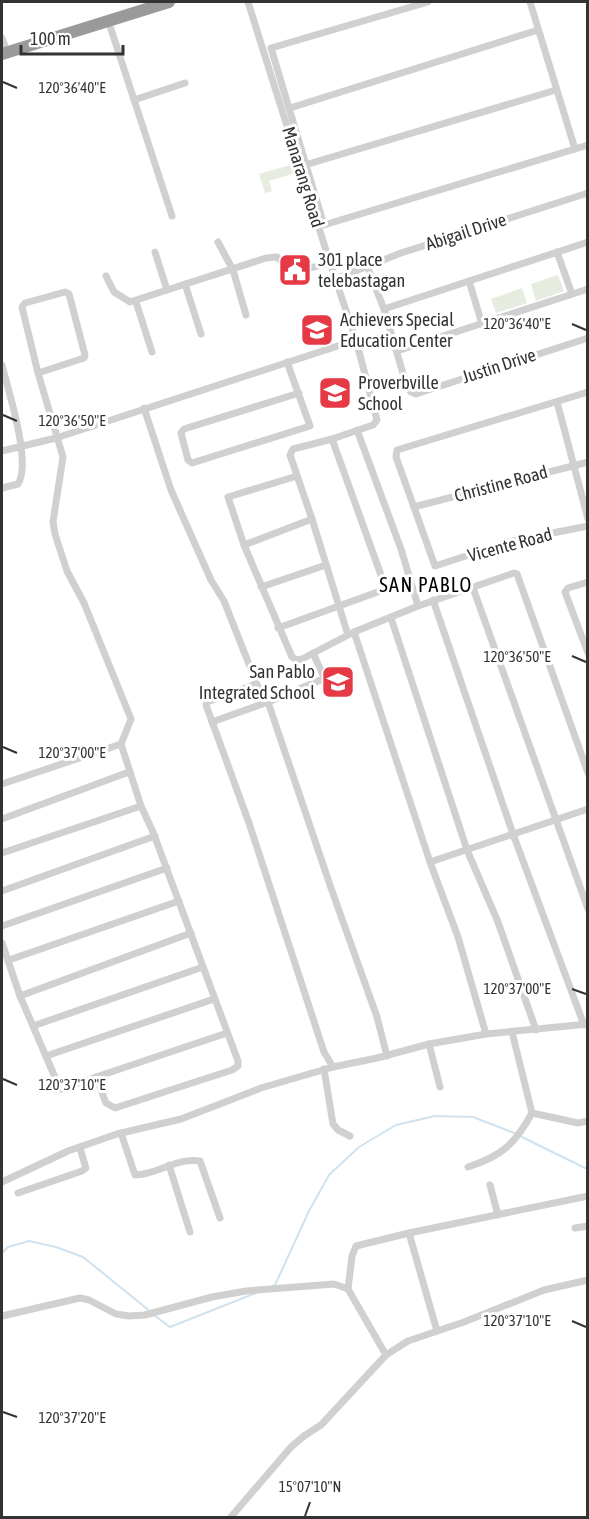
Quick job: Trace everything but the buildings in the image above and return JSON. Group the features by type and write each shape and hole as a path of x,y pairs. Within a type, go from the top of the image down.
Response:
{"highway":[{"path":"4,53 168,2"}],"street":[{"name":"Manarang Road","path":"248,2 356,340 377,422 357,430"},
{"path":"428,2 271,48 324,225 588,145"},
{"path":"530,2 575,149"},
{"path":"108,20 172,216"},
{"path":"290,108 538,30"},
{"path":"2,38 4,53"},
{"path":"134,100 185,83"},
{"path":"306,165 556,90"},
{"name":"Abigail Drive","path":"335,279 400,253 588,193"},
{"path":"218,242 233,270 246,315"},
{"path":"384,309 588,242"},
{"path":"154,252 167,290"},
{"path":"557,252 572,294"},
{"path":"106,276 110,288 120,297 136,302 274,256 290,268 307,269 330,263"},
{"path":"367,266 397,351 588,289"},
{"path":"469,281 482,324"},
{"path":"185,284 201,334"},
{"path":"38,374 85,357 69,294 65,292 25,303 22,307 38,374 63,457 53,522 55,534 67,571 84,603 131,715 130,724 121,744 129,772 238,1061 238,1066 232,1070 115,1108 106,1103 96,1077"},
{"path":"136,302 152,352"},
{"name":"Justin Drive","path":"397,351 407,387 416,394 588,338"},
{"path":"2,451 56,438 356,340"},
{"path":"287,362 299,393 310,425 308,428 192,463 188,460 181,434 184,429 299,393"},
{"path":"2,365 22,446 20,480 18,484 2,488"},
{"path":"414,507 396,458 397,450 588,392"},
{"path":"557,402 588,519"},
{"path":"144,408 171,490 211,580 224,600 260,692"},
{"path":"418,606 401,549 357,430 291,451 290,455 339,606 351,634 458,938 486,1034"},
{"path":"332,439 386,589"},
{"name":"Christine Road","path":"414,507 588,462"},
{"path":"297,476 228,497 244,545 292,657 297,660 351,634 432,600 517,574 588,773"},
{"name":"Vicente Road","path":"414,507 436,566 512,541 588,526"},
{"path":"244,545 312,519"},
{"path":"261,587 326,565"},
{"path":"278,627 410,582"},
{"path":"588,582 568,588 565,592 588,653"},
{"path":"473,588 588,909"},
{"path":"2,1182 121,1133 181,1119 261,1088 324,1069 387,1056 429,1044 486,1034 586,1024 513,834 432,600"},
{"path":"391,618 467,850 498,922 536,1030"},
{"path":"212,722 323,680 324,677 313,653"},
{"path":"256,684 207,702 206,705 249,823 324,1052 333,1067"},
{"path":"268,702 370,997 387,1056"},
{"path":"2,784 121,744"},
{"path":"2,819 129,772"},
{"path":"2,853 141,806"},
{"path":"430,862 588,809"},
{"path":"2,891 155,836"},
{"path":"2,926 167,868"},
{"path":"9,960 179,901"},
{"path":"21,996 190,933"},
{"path":"2,943 21,996 60,1089 227,1033"},
{"path":"33,1026 203,967"},
{"path":"46,1056 214,999"},
{"path":"468,1167 484,1162 502,1151 516,1139 532,1113 512,1032"},
{"path":"429,1044 440,1087"},
{"path":"324,1069 333,1124 338,1130 350,1136"},
{"path":"532,1113 578,1122 588,1121"},
{"path":"121,1133 135,1175 169,1165 198,1160 220,1218"},
{"path":"18,1193 82,1171 86,1166 80,1148"},
{"path":"169,1165 190,1232"},
{"path":"490,1185 498,1215"},
{"path":"386,1355 348,1289 351,1256 356,1246 588,1196"},
{"path":"575,1228 588,1226"},
{"path":"409,1233 437,1331"},
{"path":"230,1518 291,1447 321,1425 386,1355 408,1341 464,1322 544,1290 588,1280"},
{"path":"2,1316 80,1298 90,1300 116,1314 144,1316 212,1297 246,1291 334,1284 348,1289"}],"shaded area":[{"path":"293,164 295,173 269,181 272,191 265,193 259,174"},
{"path":"558,275 564,291 536,301 531,284"},
{"path":"522,288 527,303 496,313 491,299"}],"waterway":[{"path":"273,1286 329,1175 359,1147 396,1125 435,1116 473,1117 514,1133"},
{"path":"522,1137 585,1168 588,1167"},
{"path":"2,1253 8,1247 29,1241 56,1247 83,1257 151,1312"},
{"path":"155,1316 170,1327 256,1293"}],"place":[{"name":"301 place telebastagan","path":"295,270"},
{"name":"Achievers Special Education Center","path":"317,330"},
{"name":"Proverbville School","path":"335,393"},
{"name":"San Pablo Integrated School","path":"338,682"}],"district":[{"name":"SAN PABLO","path":"426,585"}]}
